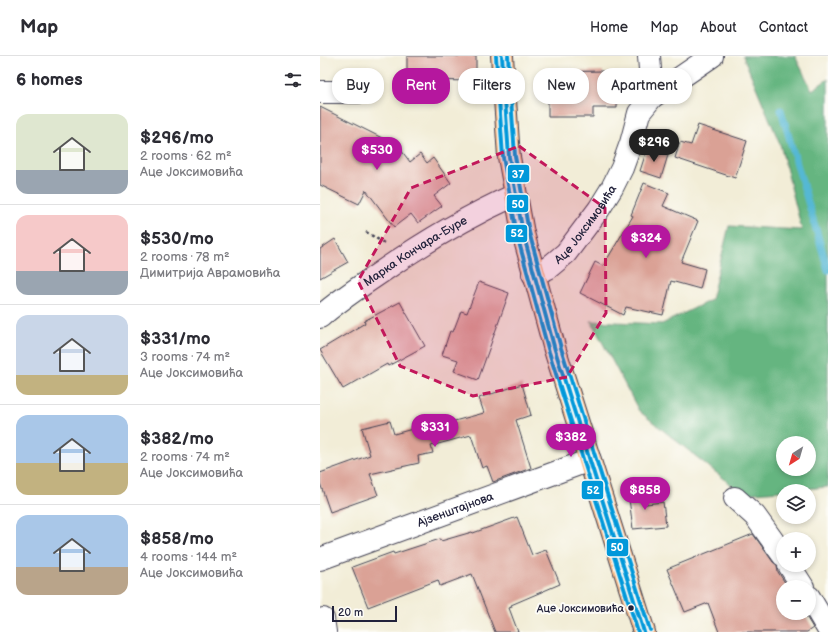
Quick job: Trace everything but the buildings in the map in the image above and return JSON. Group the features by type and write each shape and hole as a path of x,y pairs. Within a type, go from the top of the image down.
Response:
{"main road":[{"path":"502,56 506,138 515,195 533,274 555,350 644,632"}],"street":[{"path":"649,56 650,68"},
{"name":"Аце Јоксимовића","path":"692,70 712,56"},
{"path":"320,92 332,92"},
{"name":"Аце Јоксимовића","path":"533,274 548,268 566,253 599,209 622,168 631,143 639,113 646,104"},
{"name":"Марка Кончара-Буре","path":"320,317 357,288 459,222 515,195"},
{"name":"Ајзенштајнова","path":"320,559 590,460"},
{"path":"735,498 755,516 776,545"},
{"path":"816,609 828,629"}],"highlighted area":[{"path":"519,146 605,208 606,313 567,377 473,396 400,366 358,281 411,188"}],"green space":[{"path":"743,56 795,56 812,90 828,79 828,487 816,488 816,484 776,484 776,491 743,494 639,411 591,321 662,324 711,300 729,226 802,230 780,144"}],"waterway":[{"path":"781,110 828,270"}],"transit line":[{"name":"52","path":"496,56 503,157 517,235 549,352 638,632"},
{"name":"50","path":"502,56 509,157 523,233 555,350 644,632"},
{"name":"37","path":"508,56 515,156 529,232 561,348 650,630"}],"place":[{"name":"Аце Јоксимовића","path":"631,608"}]}
